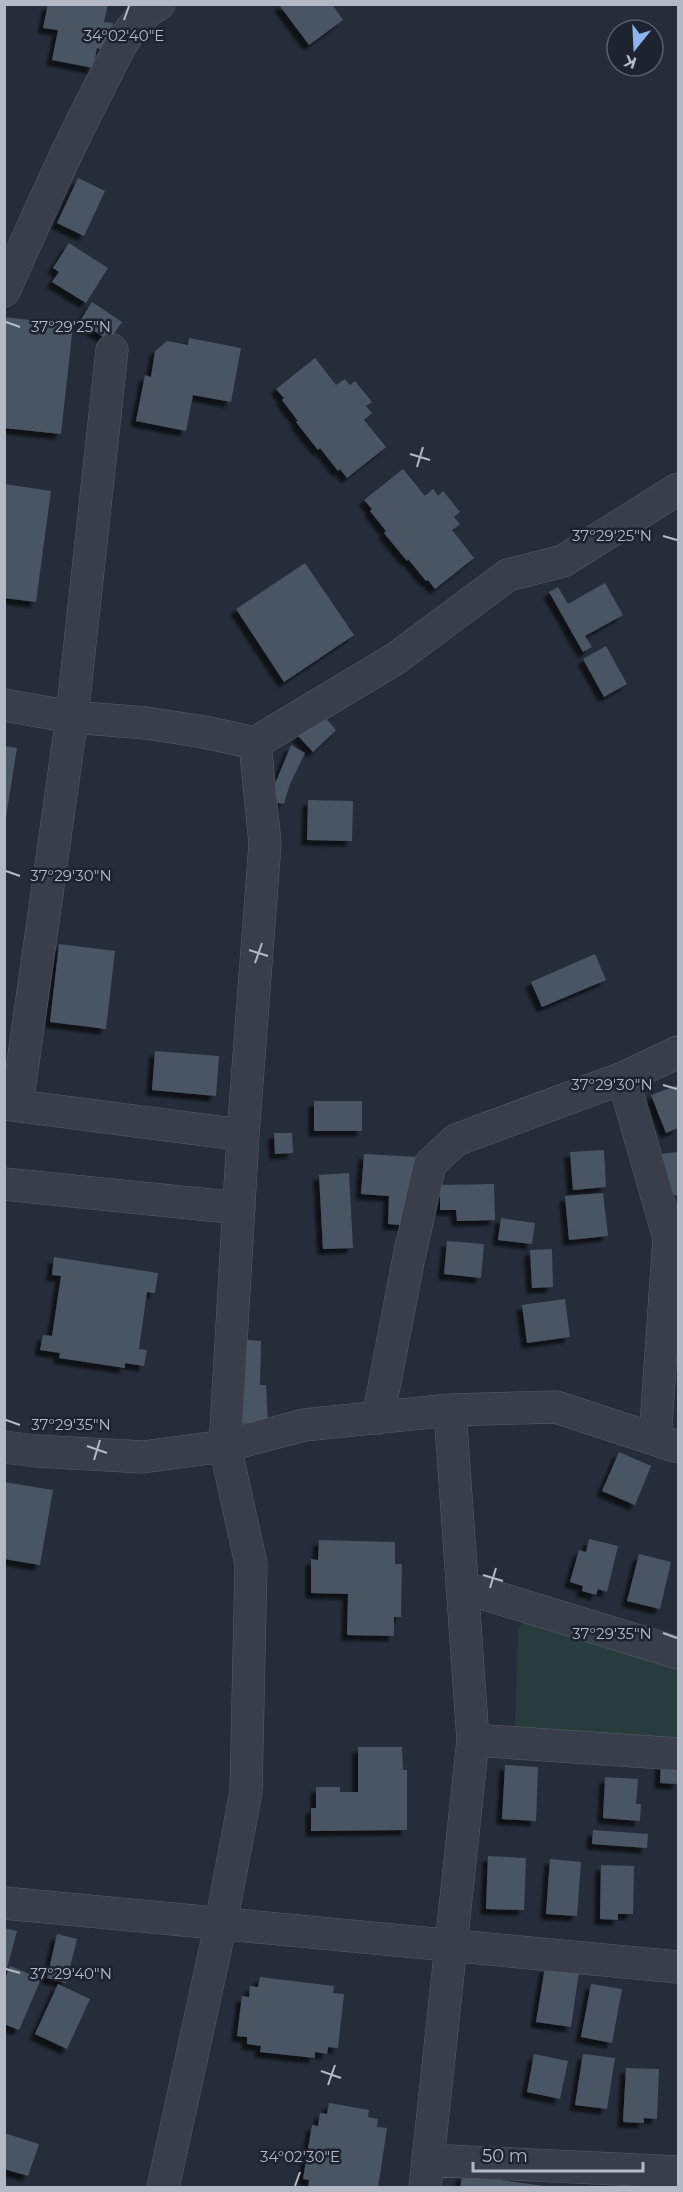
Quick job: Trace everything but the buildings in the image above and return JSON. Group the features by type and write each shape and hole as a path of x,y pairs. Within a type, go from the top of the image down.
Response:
{"street":[{"path":"4,291 77,128 123,41 149,10 159,4"},
{"path":"112,350 72,717 11,1105 243,1135"},
{"path":"4,705 72,717 147,723 255,743 395,659 508,575 563,561 678,489"},
{"path":"163,2187 221,1923 246,1792 251,1564 225,1446 243,1135 265,844 255,743"},
{"path":"378,1418 409,1257 430,1164 456,1140 623,1078 678,1052"},
{"path":"4,1447 143,1457 225,1446 304,1425 450,1410 556,1407 667,1443 674,1235 623,1078"},
{"path":"4,1184 239,1208"},
{"path":"450,1410 473,1740 427,2174 678,2172"},
{"path":"462,1587 678,1653"},
{"path":"473,1740 678,1754"},
{"path":"4,1902 678,1967"}],"shaded area":[{"path":"529,1617 678,1667 678,1749 515,1729 518,1629"}]}
